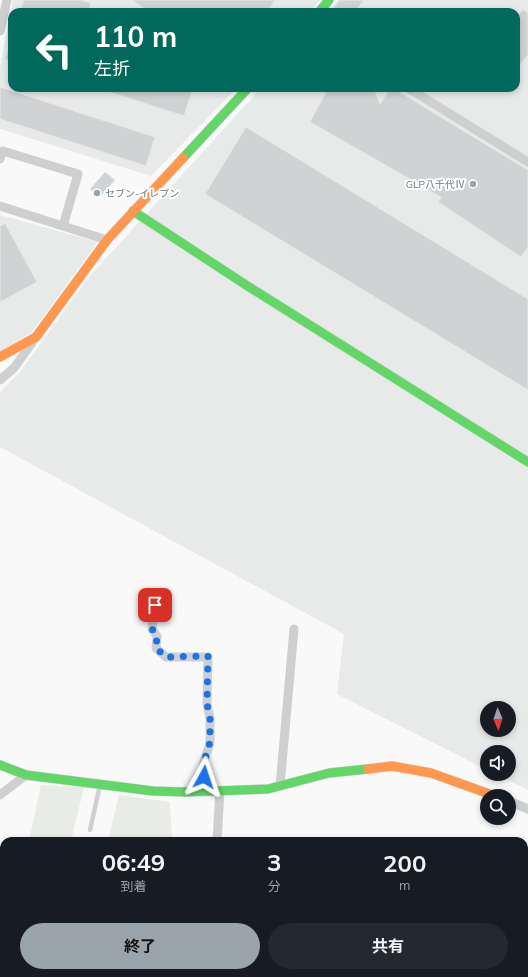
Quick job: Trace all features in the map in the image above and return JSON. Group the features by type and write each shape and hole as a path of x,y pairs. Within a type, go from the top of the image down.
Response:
{"street":[{"path":"0,31 7,0"},
{"path":"322,8 329,0"},
{"path":"0,380 14,368 106,240 244,92"},
{"path":"414,92 528,162"},
{"path":"0,159 3,151 78,174 63,226"},
{"path":"0,206 106,240"},
{"path":"133,211 246,285 528,462"},
{"path":"0,357 36,337"},
{"path":"156,592 152,629 157,636 156,648 166,657 208,656 207,704 210,718 210,742 204,762 203,792"},
{"path":"280,786 294,629"},
{"path":"0,765 26,775 100,785 153,791 203,792 268,789 336,771 392,766 431,773 480,791"},
{"path":"0,794 26,775"},
{"path":"217,837 220,792"},
{"path":"516,805 528,809"}],"lane":[{"path":"90,830 100,785"}],"shaded area":[{"path":"13,0 320,0 313,8 11,8"},
{"path":"338,0 528,0 528,790 510,781 516,781 516,745 480,745 480,766 337,694 344,634 0,447 0,392 19,373 90,276 257,92 520,92 520,8 331,8"},
{"path":"8,26 8,92 233,92 151,176 0,129 0,67"},
{"path":"0,215 98,242 32,332 0,352"},
{"path":"41,785 84,787 72,837 30,837"},
{"path":"119,795 170,802 172,837 109,837"}],"building":[{"path":"24,0 81,0 91,3 89,8 21,8"},
{"path":"132,0 275,0 270,8 143,8"},
{"path":"340,0 364,0 358,8 333,8"},
{"path":"523,9 528,13 528,55 520,65 520,13"},
{"path":"8,50 8,60 5,59"},
{"path":"0,87 8,90 8,92 16,92 155,137 146,166 0,119"},
{"path":"109,92 192,92 184,116"},
{"name":"GLP八千代Ⅳ","path":"326,92 376,92 380,104 388,92 400,92 528,170 528,247 521,257 438,202 441,197 310,122"},
{"path":"246,127 528,299 528,390 205,194"},
{"path":"105,172 115,180 100,197 90,189"},
{"path":"5,223 37,282 0,302 0,226"}],"traffic: fast":[{"path":"322,8 329,0"},
{"path":"183,158 244,92"},
{"path":"133,211 246,285 528,462"},
{"path":"0,765 26,775 153,791 184,792 268,789 329,773 368,769"}],"traffic: slow":[{"path":"0,357 36,337 107,240 183,158"},
{"path":"368,769 392,766 431,773 480,791"}],"place":[{"name":"GLP八千代Ⅳ","path":"473,184"},
{"name":"セブン-イレブン","path":"97,193"}],"route":[{"path":"155,605 152,629 157,636 156,648 166,657 208,656 207,704 210,718 210,742 204,762 204,777"}]}
